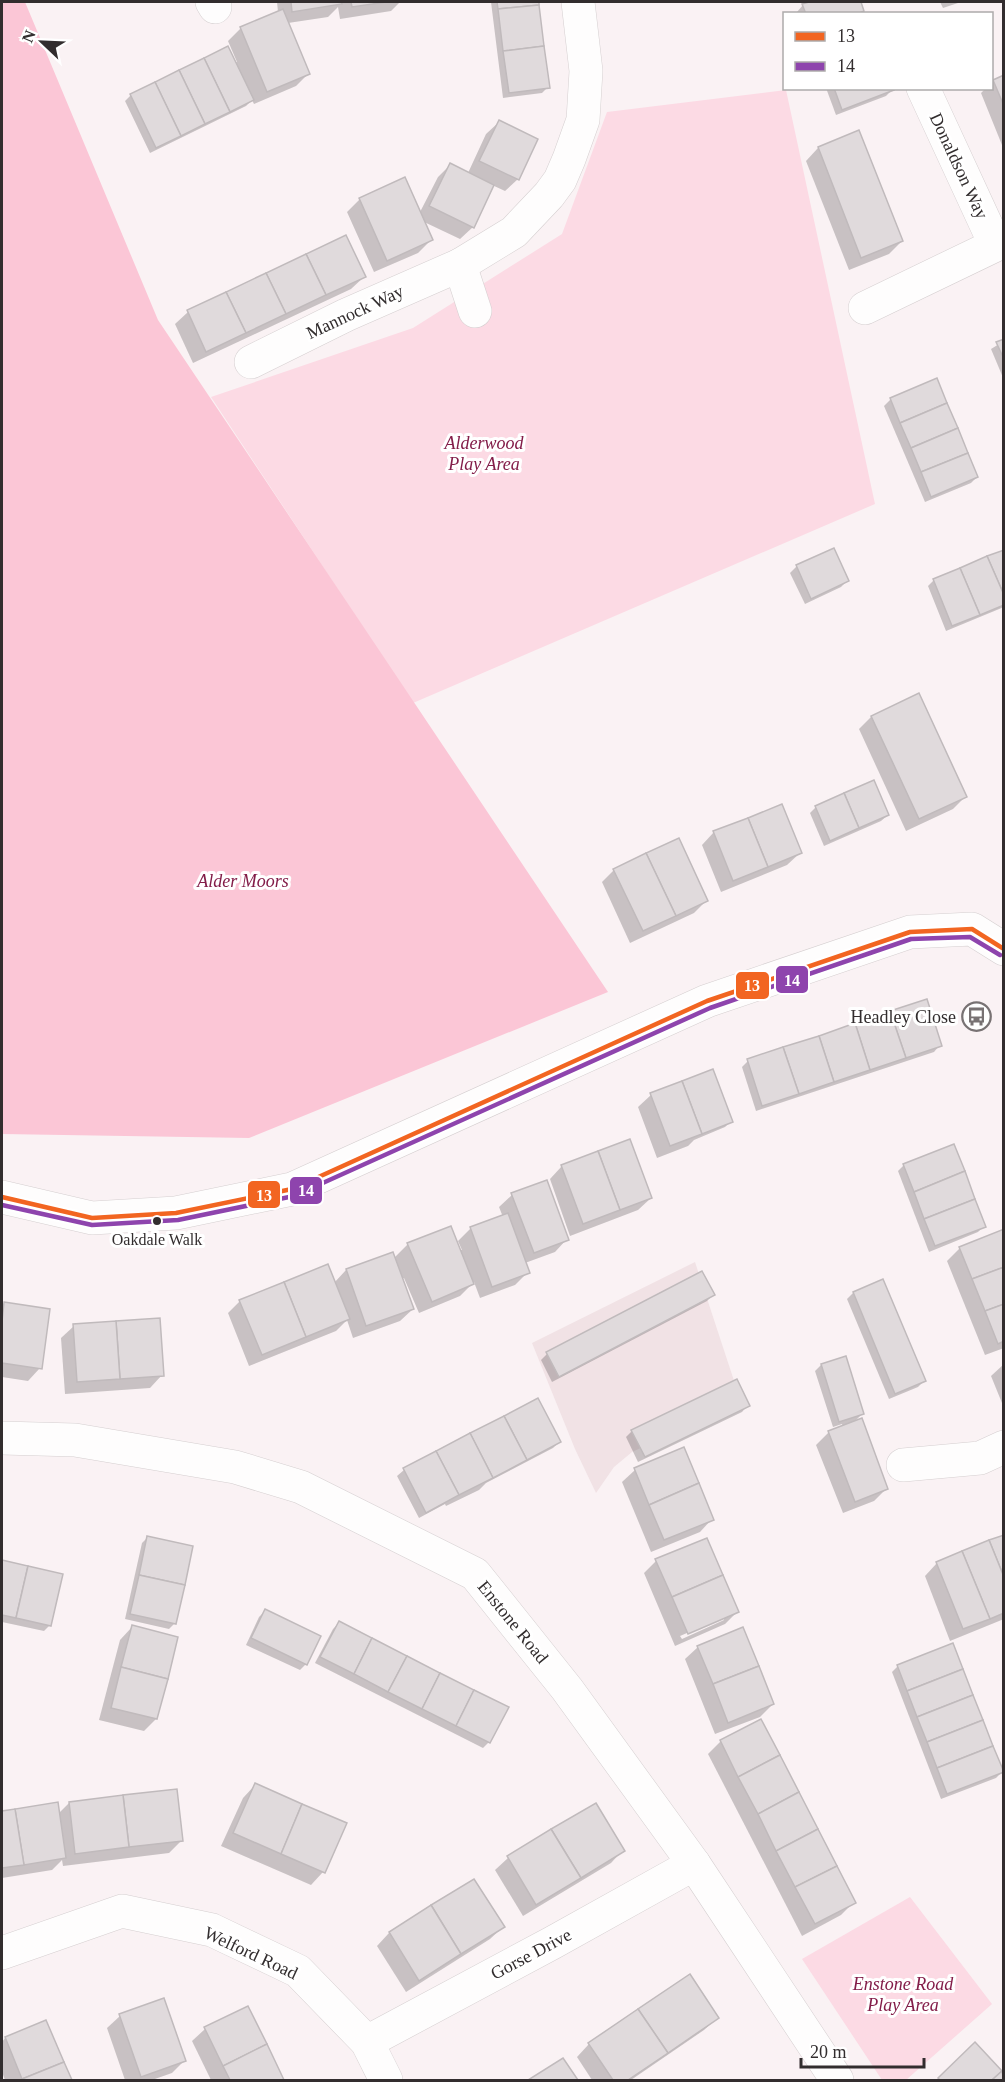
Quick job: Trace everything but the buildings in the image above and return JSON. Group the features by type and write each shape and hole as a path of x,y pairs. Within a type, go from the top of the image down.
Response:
{"street":[{"name":"Mannock Way","path":"251,362 346,315 460,265 514,232 533,214 560,180 578,138 585,102 586,71 578,2"},
{"name":"Donaldson Way","path":"864,308 999,242 924,90"},
{"path":"460,265 475,311"},
{"path":"2,1197 92,1218 176,1214 292,1189 707,1001 910,932 972,929 1004,949"},
{"name":"Enstone Road","path":"2,1437 75,1440 235,1467 301,1487 475,1575 567,1689 694,1864 837,2080"},
{"path":"903,1465 980,1458 1004,1447"},
{"name":"Gorse Drive","path":"367,2042 694,1864"},
{"name":"Welford Road","path":"2,1953 122,1911 212,1930 298,1971 367,2042 386,2080"}],"shaded area":[{"path":"695,1262 741,1402 632,1452 614,1467 596,1493 575,1449 532,1343"}],"green space":[{"name":"Alder Moors","path":"2,2 25,2 158,320 608,992 249,1138 2,1134"},
{"name":"Alderwood Play Area","path":"786,90 875,504 413,703 211,397 413,328 562,234 607,112"},
{"name":"Enstone Road Play Area","path":"910,1897 992,2004 906,2080 882,2080 802,1959"}],"transit line":[{"name":"13","path":"2,1197 92,1218 176,1213 292,1189 707,1001 910,932 972,929 1004,949"},
{"name":"14","path":"2,1205 92,1225 178,1220 294,1196 710,1008 911,939 970,937 1000,955"}],"place":[{"name":"Headley Close","path":"977,1017"},
{"name":"Oakdale Walk","path":"157,1221"}]}
